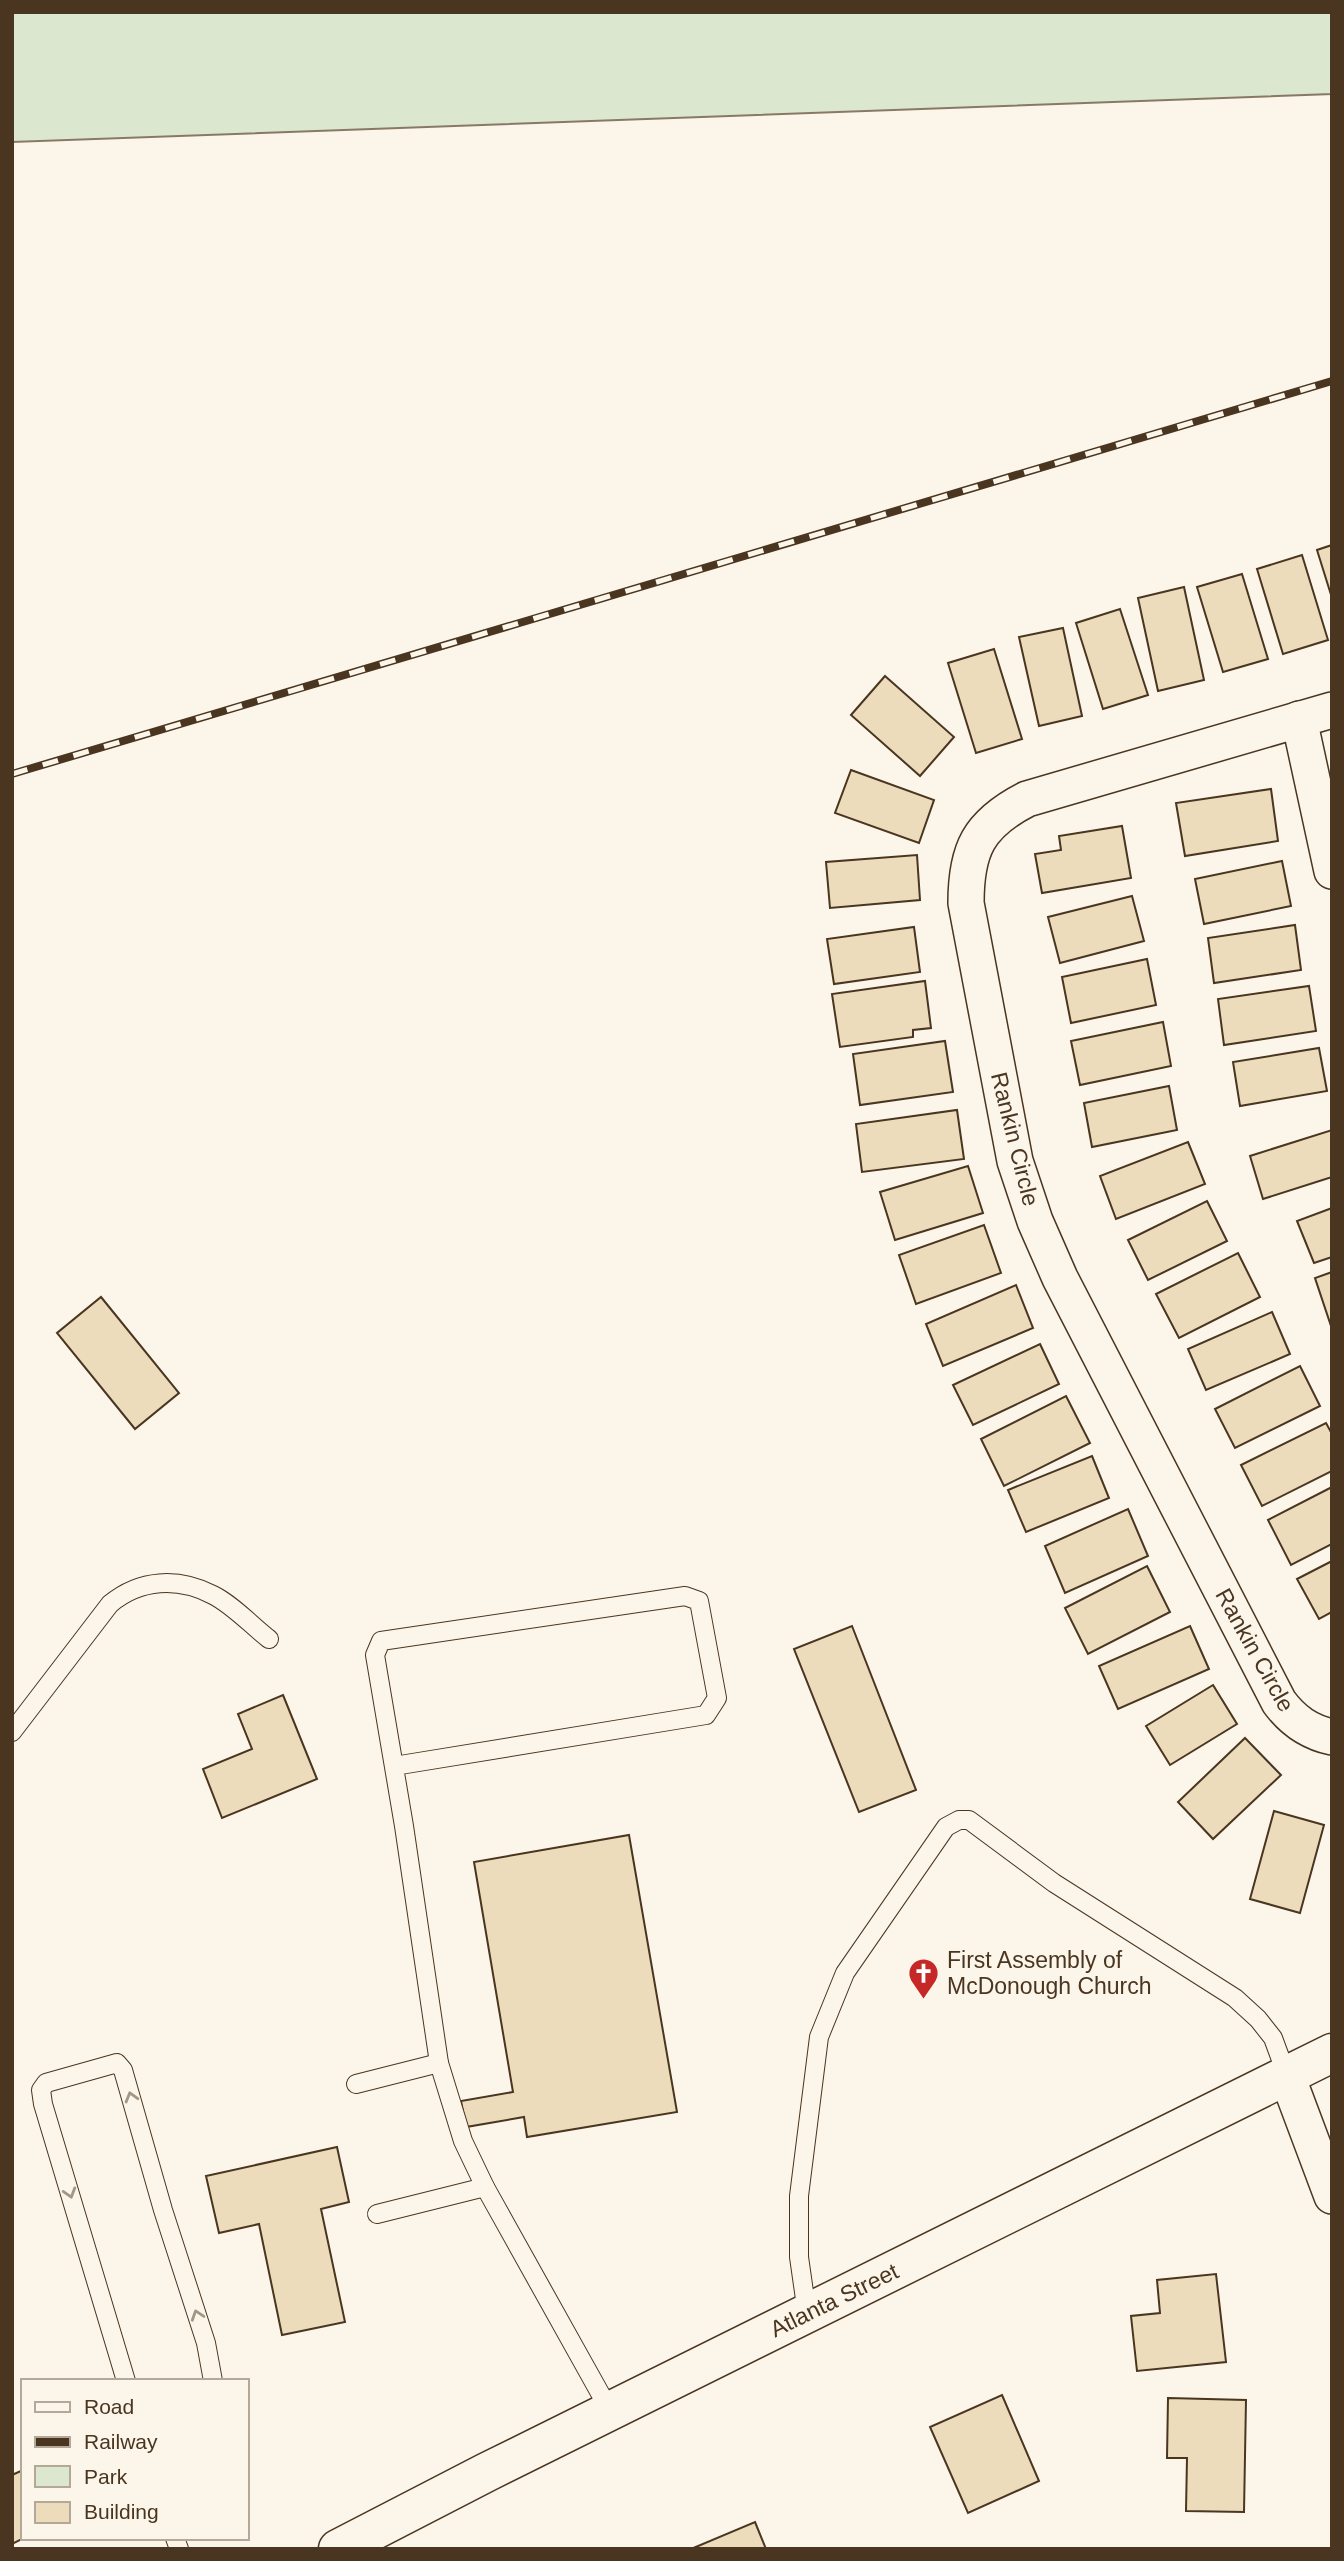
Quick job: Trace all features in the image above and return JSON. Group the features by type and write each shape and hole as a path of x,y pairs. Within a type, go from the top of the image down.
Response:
{"main road":[{"name":"Atlanta Street","path":"338,2549 1332,2053"}],"street":[{"path":"1315,715 1332,871"},
{"name":"Rankin Circle","path":"1315,715 1027,799 1003,811 988,825 968,864 966,903 1015,1161 1049,1254 1279,1702 1291,1717 1304,1727 1332,1737"},
{"path":"1287,2076 1332,2196"}],"lane":[{"path":"12,1732 110,1604 124,1592 160,1583 176,1583 197,1588 215,1596 269,1639"},
{"path":"394,1766 706,1715 717,1698 699,1601 685,1596 381,1641 375,1655 439,2063 463,2141 485,2187 610,2411"},
{"path":"807,2313 799,2257 799,2196 819,2037 845,1973 946,1827 959,1820 969,1820 1054,1883 1235,1998 1258,2019 1273,2038 1287,2076"},
{"path":"125,2379 41,2090 46,2083 117,2063 123,2070 163,2210 206,2343 213,2379"},
{"path":"356,2084 439,2063"},
{"path":"377,2214 485,2187"}],"green space":[{"path":"12,12 1332,12 1332,94 12,142"}],"building":[{"path":"1332,545 1332,598 1317,550"},
{"path":"1302,555 1328,640 1283,654 1257,569"},
{"path":"1242,574 1268,659 1223,672 1197,587"},
{"path":"1184,587 1204,680 1158,691 1138,598"},
{"path":"1120,609 1148,695 1103,709 1076,623"},
{"path":"1063,628 1082,716 1039,726 1019,637"},
{"path":"994,649 1022,739 976,753 948,663"},
{"path":"885,676 954,737 920,776 851,715"},
{"path":"851,770 934,800 919,843 835,813"},
{"path":"1271,789 1278,841 1185,856 1176,803"},
{"path":"1122,826 1131,878 1042,893 1035,854 1061,850 1059,836"},
{"path":"917,855 920,900 830,908 826,862"},
{"path":"1282,861 1291,906 1204,924 1195,879"},
{"path":"1132,896 1144,941 1060,963 1048,917"},
{"path":"1295,925 1301,970 1214,983 1208,938"},
{"path":"914,927 920,972 834,984 827,939"},
{"path":"1147,959 1156,1005 1071,1023 1062,977"},
{"path":"925,981 931,1028 913,1030 913,1037 840,1047 832,994"},
{"path":"1309,986 1316,1031 1224,1045 1218,999"},
{"path":"1163,1022 1171,1066 1080,1085 1071,1041"},
{"path":"945,1041 953,1092 860,1105 853,1054"},
{"path":"1319,1048 1327,1091 1240,1106 1233,1062"},
{"path":"1169,1086 1177,1130 1092,1147 1084,1103"},
{"path":"957,1110 964,1159 862,1172 856,1124"},
{"path":"1332,1130 1332,1177 1263,1199 1250,1156"},
{"path":"1188,1142 1205,1184 1116,1219 1100,1176"},
{"path":"968,1166 983,1213 895,1240 880,1192"},
{"path":"1207,1201 1227,1241 1148,1280 1128,1240"},
{"path":"1332,1208 1332,1257 1314,1263 1297,1221"},
{"path":"984,1225 1001,1273 916,1304 899,1255"},
{"path":"1238,1253 1260,1297 1179,1338 1156,1294"},
{"path":"1332,1272 1332,1326 1331,1326 1315,1278"},
{"path":"1016,1285 1033,1328 943,1366 926,1324"},
{"path":"101,1297 179,1393 135,1429 57,1333"},
{"path":"1272,1312 1290,1354 1206,1390 1188,1349"},
{"path":"1040,1344 1059,1384 973,1425 953,1385"},
{"path":"1300,1366 1320,1406 1235,1448 1215,1409"},
{"path":"1066,1396 1090,1443 1004,1486 981,1439"},
{"path":"1326,1423 1332,1434 1332,1471 1262,1506 1241,1465"},
{"path":"1092,1456 1109,1498 1026,1532 1008,1490"},
{"path":"1332,1487 1332,1544 1291,1565 1268,1520"},
{"path":"1128,1509 1148,1556 1065,1593 1045,1546"},
{"path":"1332,1561 1332,1612 1319,1619 1297,1579"},
{"path":"1147,1566 1170,1612 1088,1654 1065,1608"},
{"path":"852,1626 916,1790 859,1812 794,1649"},
{"path":"1190,1626 1209,1669 1118,1709 1099,1666"},
{"path":"1213,1685 1237,1724 1170,1765 1146,1726"},
{"path":"283,1695 317,1779 222,1818 203,1769 252,1749 238,1714"},
{"path":"1245,1738 1281,1775 1213,1839 1178,1802"},
{"path":"1274,1811 1324,1825 1300,1913 1250,1899"},
{"path":"629,1835 677,2112 527,2137 524,2117 466,2127 461,2101 513,2092 474,1862"},
{"path":"337,2147 349,2202 321,2209 345,2322 282,2335 259,2224 219,2233 206,2176"},
{"path":"1216,2274 1226,2362 1137,2371 1131,2316 1160,2313 1157,2280"},
{"path":"1002,2395 1039,2481 968,2513 930,2427"},
{"path":"1168,2398 1246,2400 1244,2512 1186,2511 1187,2458 1167,2458"},
{"path":"21,2471 21,2540 12,2544 12,2475"},
{"path":"755,2522 766,2549 691,2549"}],"railway":[{"path":"12,774 1332,381"}],"place":[{"name":"First Assembly of McDonough Church","path":"924,2000"}]}
